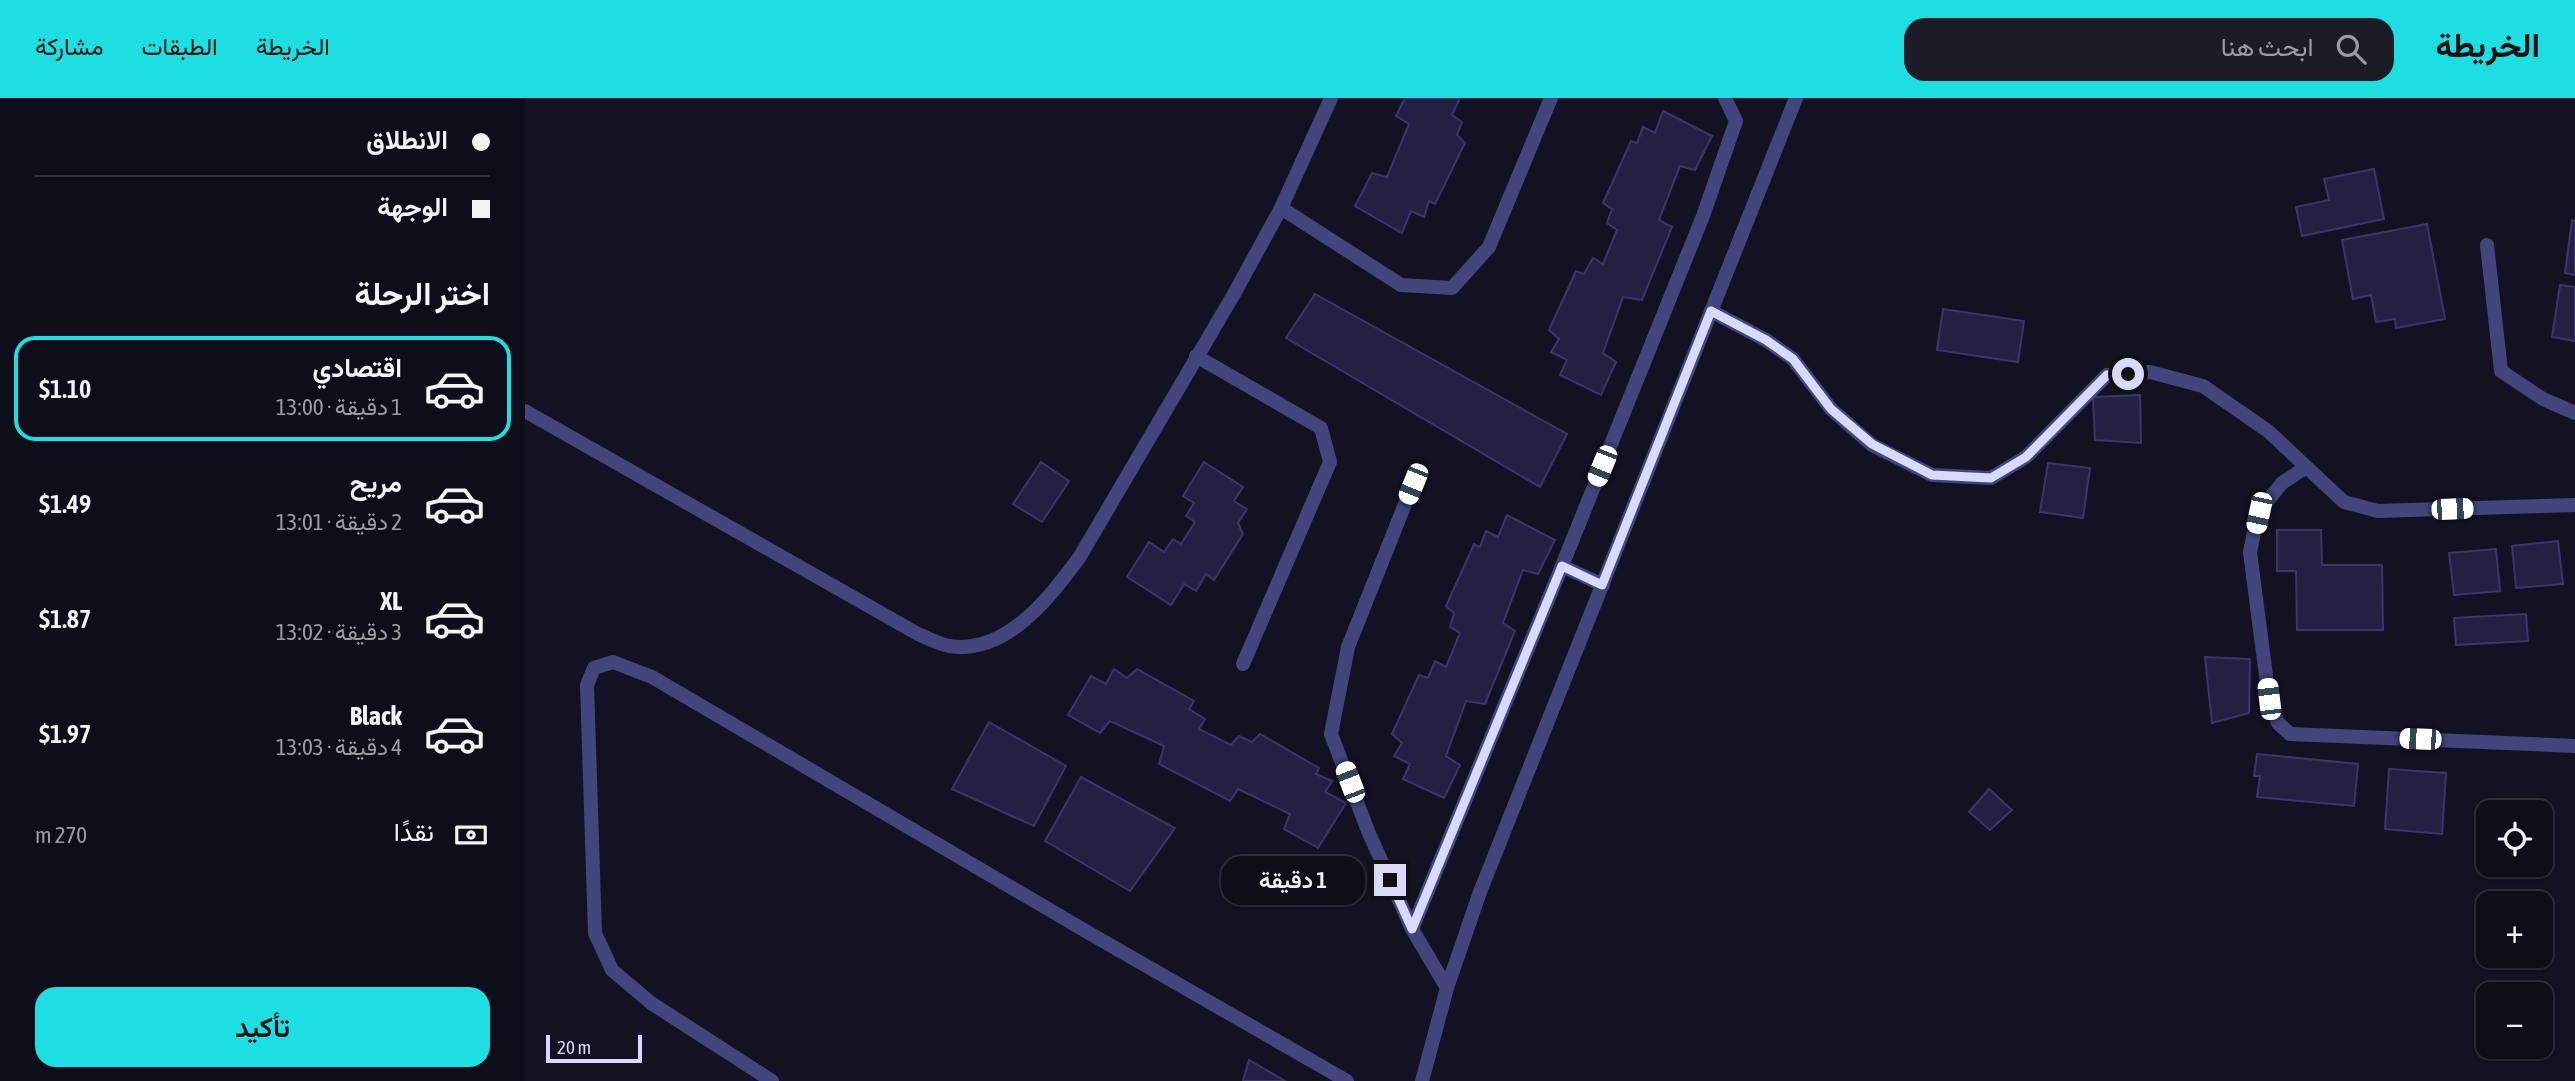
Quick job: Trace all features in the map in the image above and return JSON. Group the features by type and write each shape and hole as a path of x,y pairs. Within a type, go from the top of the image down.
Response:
{"street":[{"path":"525,411 919,634 947,646 970,647 992,642 1036,609 1057,588 1079,558 1234,294 1281,208 1331,98"},
{"path":"1281,208 1401,285 1452,288 1489,247 1551,98"},
{"path":"1412,929 1703,216 1736,121 1725,98"},
{"path":"1422,1081 1447,988 1480,892 1796,98"},
{"path":"2487,245 2501,371 2543,399 2575,413"},
{"path":"1711,311 1766,340 1793,359 1831,409 1872,444 1932,475 1991,478 2026,457 2107,375 2150,372 2203,386 2268,431 2344,502 2378,511 2575,505"},
{"path":"1196,356 1321,428 1330,462 1243,664"},
{"path":"2305,468 2282,483 2259,513 2250,552 2269,699 2278,723 2290,734 2575,746"},
{"path":"1413,484 1348,647 1331,734 1368,831 1412,929 1447,988"},
{"path":"1562,566 1602,585"},
{"path":"772,1081 652,1003 613,970 595,933 587,685 594,668 613,662 652,677 1347,1081"}],"building":[{"path":"1405,98 1460,98 1452,115 1462,122 1457,135 1465,143 1435,204 1429,201 1424,217 1411,211 1402,233 1355,206 1372,173 1387,177 1409,124 1396,116"},
{"path":"1663,111 1712,136 1695,170 1680,166 1659,220 1672,227 1642,300 1623,297 1603,353 1616,362 1601,395 1560,375 1567,360 1551,352 1559,339 1549,330 1576,271 1584,274 1593,258 1603,264 1617,230 1607,223 1612,209 1603,203 1631,141 1637,143 1643,127 1655,133"},
{"path":"2374,169 2384,219 2302,236 2296,207 2329,200 2324,179"},
{"path":"2572,220 2575,221 2575,275 2565,273"},
{"path":"2427,224 2445,319 2396,328 2395,319 2376,322 2371,295 2353,299 2342,240"},
{"path":"2560,285 2575,287 2575,341 2552,337"},
{"path":"1315,294 1567,434 1540,487 1286,338"},
{"path":"1943,309 2024,321 2018,362 1937,350"},
{"path":"2140,395 2141,443 2095,440 2093,397"},
{"path":"1041,462 1069,481 1042,522 1013,504"},
{"path":"1204,462 1243,487 1234,501 1247,509 1238,523 1243,534 1214,580 1206,574 1196,591 1184,584 1171,605 1127,577 1149,542 1164,552 1173,539 1181,544 1195,522 1186,516 1194,503 1183,496"},
{"path":"2048,463 2090,468 2083,518 2040,512"},
{"path":"1507,515 1555,540 1538,574 1523,570 1503,623 1515,631 1485,704 1466,701 1446,756 1460,765 1444,798 1403,779 1410,764 1394,756 1402,743 1392,734 1419,675 1428,678 1435,661 1446,667 1460,633 1450,627 1454,613 1446,606 1474,544 1480,547 1486,531 1498,537"},
{"path":"2277,530 2321,530 2322,565 2382,565 2383,630 2297,630 2296,571 2277,571"},
{"path":"2558,541 2563,584 2516,588 2512,546"},
{"path":"2496,549 2500,591 2454,595 2449,553"},
{"path":"2526,614 2528,641 2456,645 2454,618"},
{"path":"2205,657 2250,659 2249,713 2212,723"},
{"path":"1114,669 1127,678 1137,669 1194,701 1189,709 1205,719 1199,729 1231,745 1239,736 1252,742 1260,734 1319,768 1316,774 1332,781 1325,792 1346,803 1318,848 1284,829 1290,814 1238,789 1230,801 1159,764 1164,746 1110,721 1100,733 1068,715 1091,676 1106,684"},
{"path":"989,722 1066,766 1034,826 952,789"},
{"path":"2257,754 2358,764 2354,806 2257,797 2260,776 2254,776"},
{"path":"2389,769 2446,773 2442,834 2385,829"},
{"path":"1081,777 1175,828 1130,891 1045,841"},
{"path":"1989,789 2012,810 1990,830 1969,812"},
{"path":"1249,1060 1285,1081 1243,1081"}],"route":[{"path":"1390,880 1412,929 1562,566 1602,585 1711,311 1766,340 1793,359 1831,409 1872,444 1932,475 1991,478 2026,457 2107,375 2128,374"}]}
